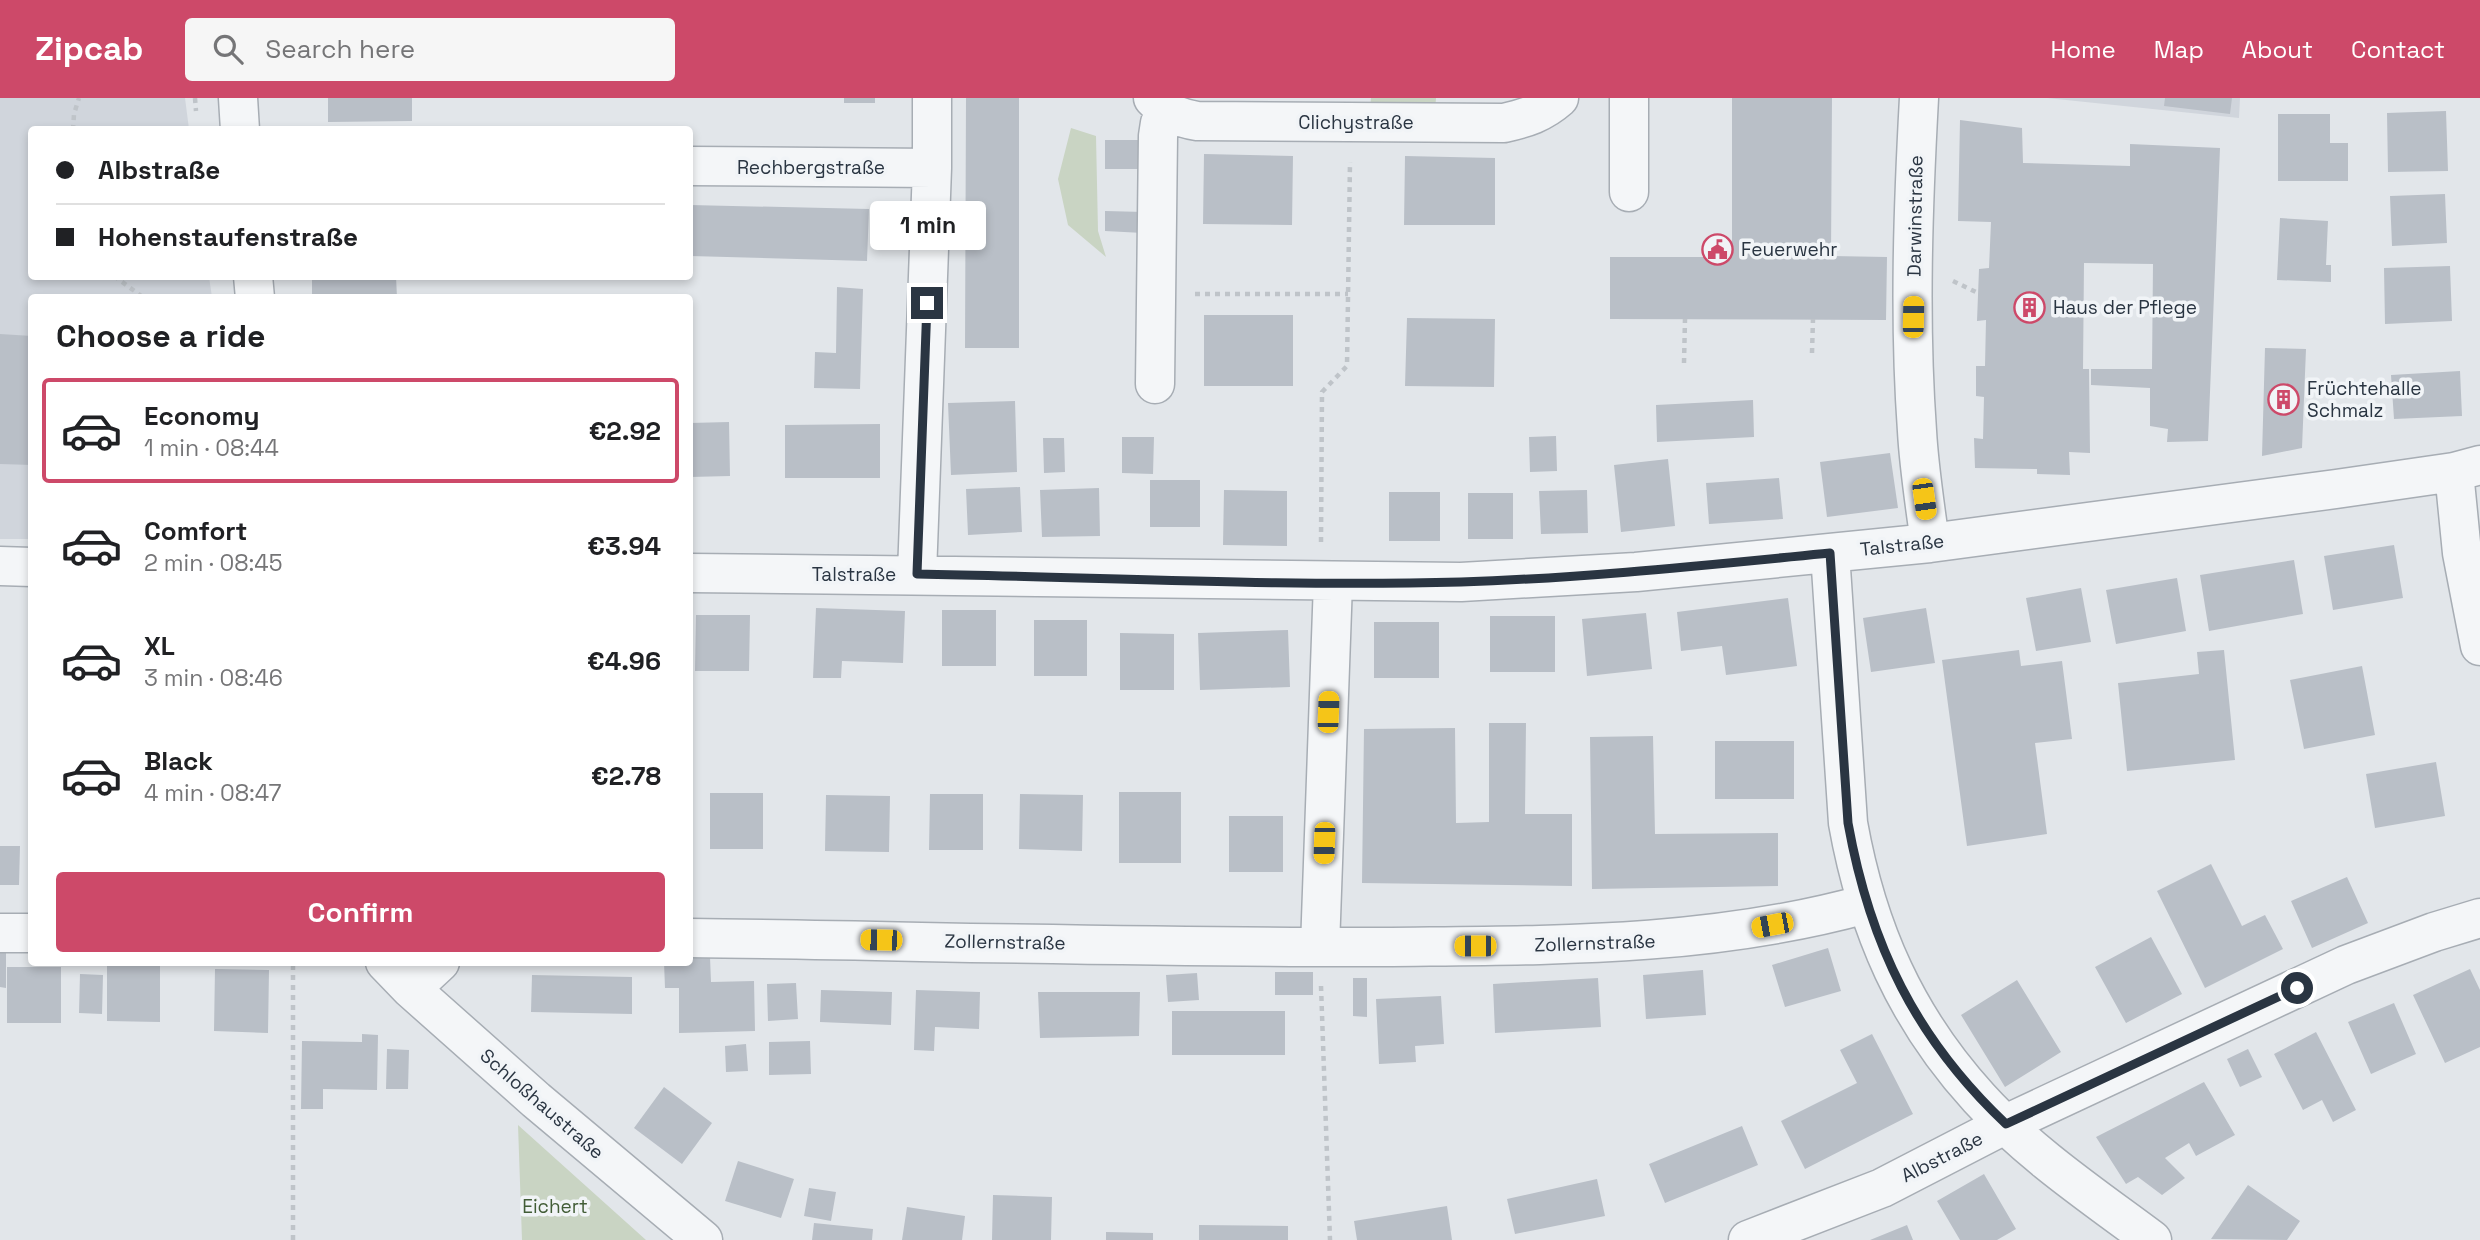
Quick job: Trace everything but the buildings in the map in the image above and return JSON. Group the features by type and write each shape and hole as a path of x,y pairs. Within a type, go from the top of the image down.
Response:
{"street":[{"path":"238,98 240,126"},
{"path":"917,574 932,168 932,98"},
{"name":"Clichystraße","path":"1160,104 1180,119 1197,121 1504,122 1524,119 1544,111 1559,98"},
{"path":"1629,98 1629,192"},
{"name":"Darwinstraße","path":"1919,98 1914,190 1913,343 1916,430 1930,543"},
{"path":"1155,384 1160,104"},
{"name":"Rechbergstraße","path":"693,166 932,168"},
{"path":"2467,469 2462,553 2480,646"},
{"name":"Talstraße","path":"693,573 1461,582 1636,572 1930,543 2467,469"},
{"path":"1830,553 1848,823 1866,904 1896,980 1916,1014 1980,1100 2072,1180 2152,1240"},
{"path":"0,566 28,566"},
{"path":"1320,947 1327,582"},
{"name":"Zollernstraße","path":"693,937 1320,947 1577,945 1652,941 1751,929 1866,904"},
{"name":"Albstraße","path":"1748,1240 1882,1188 2006,1124 2346,965 2480,918"},
{"path":"0,933 28,933"},
{"path":"398,976 428,966"},
{"name":"Schloßhaustraße","path":"398,976 536,1100 703,1240"}],"path":[{"path":"73,126 79,98"},
{"path":"1327,582 1322,392 1347,366 1350,121"},
{"path":"119,280 139,294"},
{"path":"1952,280 1978,293"},
{"path":"1156,295 1348,294"},
{"path":"1684,363 1685,319"},
{"path":"1812,319 1812,353"},
{"path":"1320,947 1330,1240"},
{"path":"293,966 293,1240"}],"shaded area":[{"path":"0,98 185,98 189,126 28,126 28,280 209,280 212,294 28,294 28,539 0,539"},
{"path":"2047,98 2240,98 2239,118"}],"green space":[{"path":"1371,98 1436,98 1435,111 1370,109"},
{"path":"1071,128 1096,136 1098,231 1106,257 1068,225 1058,179"},
{"name":"Eichert","path":"518,1125 646,1240 522,1240"}],"place":[{"name":"Feuerwehr","path":"1718,249"},
{"name":"Haus der Pflege","path":"2030,307"},
{"name":"Früchtehalle Schmalz","path":"2284,399"}],"route":[{"path":"927,303 917,574 1461,582 1636,572 1830,553 1848,823 1866,904 1896,980 1916,1014 1938,1048 1980,1100 2006,1124 2297,988"}]}
